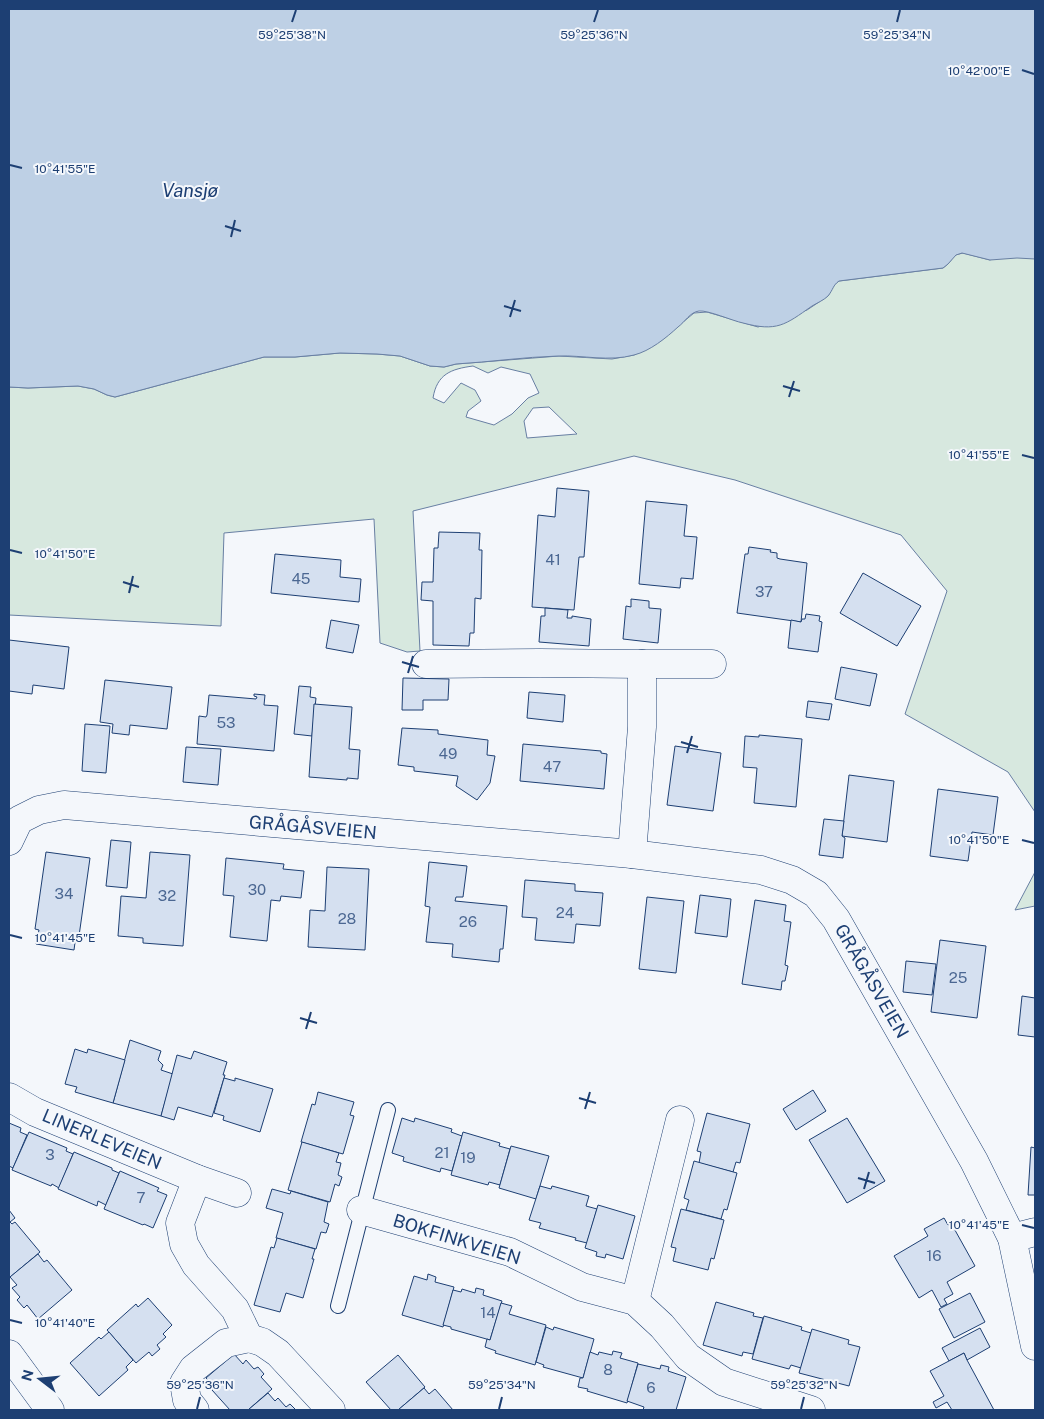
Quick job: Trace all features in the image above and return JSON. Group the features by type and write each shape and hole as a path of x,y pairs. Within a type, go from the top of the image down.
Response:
{"street":[{"path":"426,664 712,664"},
{"path":"632,854 642,727 642,664"},
{"name":"GRÅGÅSVEIEN","path":"9,841 19,820 39,810 64,805 632,854 761,870 792,880 816,894 836,920 884,1000 974,1161 1024,1235 1035,1346"},
{"name":"LINERLEVEIEN","path":"9,1097 36,1112 197,1179 237,1193"},
{"path":"635,1301 680,1120"},
{"path":"197,1179 180,1223 184,1244 196,1265 236,1310 249,1338"},
{"name":"BOKFINKVEIEN","path":"361,1210 510,1252 582,1287 635,1301 662,1326 688,1356 724,1382 811,1410"},
{"path":"195,1410 187,1400 184,1383 193,1369 226,1343 249,1338 262,1342 278,1353 330,1410"},
{"path":"9,1354 50,1410"}],"lane":[{"path":"338,1306 388,1110"}],"shaded area":[{"path":"1035,235 1035,812 1008,772 905,714 947,591 901,535 735,480 634,456 413,511 420,651 407,652 380,643 374,519 224,533 221,626 9,615 9,387 78,386 94,389 115,397 264,357 295,357 340,353 400,356 430,366 444,367 456,364 559,356 612,359 634,355 660,341 694,313 707,312 758,327 807,310 828,296 834,285 839,281 943,268 955,255 963,253 990,260","holes":["473,366 488,373 501,367 530,374 539,393 528,398 512,414 494,425 466,417 468,411 481,401 475,390 461,383 444,403 433,398 438,383 446,374","549,407 577,434 527,438 524,421 533,408"]},
{"path":"1035,872 1035,906 1015,910"}],"water":[{"name":"Vansjø","path":"9,9 1035,9 1035,259 990,260 962,253 956,255 943,268 839,281 825,299 795,318 773,327 755,326 699,311 690,315 681,325 652,347 625,357 545,357 456,364 444,367 430,366 400,356 340,353 295,357 264,357 115,397 94,389 78,386 9,387"}],"building":[{"path":"557,488 589,491 584,557 579,557 574,610 532,607 538,515 555,517"},
{"path":"646,501 687,505 684,536 697,537 693,579 681,578 680,588 639,584"},
{"path":"439,532 480,533 479,550 482,550 481,599 475,598 474,633 470,633 469,646 433,645 433,601 421,600 422,582 433,582 434,548 438,548"},
{"path":"749,547 771,550 770,552 777,553 777,558 780,559 807,563 801,622 737,613 745,554 748,554"},
{"path":"275,554 341,560 340,577 361,579 359,602 271,593"},
{"path":"863,573 921,606 897,646 840,613"},
{"path":"631,599 649,601 649,608 661,609 658,643 623,639 626,606 631,607"},
{"path":"545,608 568,610 567,618 572,618 572,616 591,619 589,646 539,642 541,616 545,616"},
{"path":"806,614 820,616 819,621 822,622 818,652 788,648 791,620 801,622 802,619 805,619"},
{"path":"331,620 359,625 353,653 326,648"},
{"path":"9,640 69,647 64,689 33,685 32,694 9,691"},
{"path":"841,667 877,674 870,706 835,699"},
{"path":"403,678 449,679 448,700 423,700 423,710 402,710"},
{"path":"105,680 172,687 167,729 130,725 129,735 112,733 113,724 100,722"},
{"path":"299,686 311,687 310,697 316,698 312,736 294,734"},
{"path":"529,692 565,695 563,722 527,718"},
{"path":"254,694 265,695 264,705 278,706 274,751 197,744 199,716 206,717 207,715 209,695 256,699 257,697"},
{"path":"808,701 832,704 829,720 806,717"},
{"path":"314,704 352,707 349,749 360,750 358,779 309,777"},
{"path":"85,724 110,726 106,773 82,771"},
{"path":"402,728 438,730 438,734 488,740 487,755 495,756 490,783 477,800 456,786 458,776 414,771 414,767 398,765"},
{"path":"759,735 802,739 796,807 754,803 757,768 743,767 745,736 759,737"},
{"path":"523,744 601,751 601,753 607,754 604,789 520,781"},
{"path":"675,746 721,753 713,811 667,805"},
{"path":"186,747 221,749 218,785 183,782"},
{"path":"849,775 894,781 887,842 842,836"},
{"path":"938,789 998,797 993,835 972,832 968,861 930,856"},
{"path":"824,819 844,821 842,836 845,838 843,858 819,855"},
{"path":"111,840 131,842 127,888 106,886"},
{"path":"46,852 90,858 79,936 76,935 74,950 36,944 39,930 35,929"},
{"path":"150,852 190,855 183,946 143,943 143,938 118,936 121,896 146,898"},
{"path":"226,858 284,864 283,869 304,871 301,898 281,896 280,901 271,900 267,941 230,937 234,896 223,895"},
{"path":"429,862 467,866 463,897 456,897 455,901 507,906 503,949 500,949 499,962 452,957 453,944 426,942 430,907 425,906"},
{"path":"327,867 369,869 365,950 308,947 310,910 325,911"},
{"path":"525,880 575,884 575,891 603,893 600,926 576,924 574,943 535,940 537,918 522,917"},
{"path":"700,895 731,899 727,937 695,933"},
{"path":"647,897 684,901 676,973 639,969"},
{"path":"755,900 786,905 784,921 791,922 785,965 788,966 785,981 782,981 781,990 742,984"},
{"path":"940,940 986,946 977,1018 931,1012"},
{"path":"906,961 936,964 932,995 903,992"},
{"path":"1022,996 1035,998 1035,1037 1018,1035"},
{"path":"130,1040 161,1051 158,1060 163,1065 161,1070 173,1074 161,1116 113,1103"},
{"path":"75,1049 87,1053 88,1049 125,1060 113,1103 75,1092 77,1087 65,1084"},
{"path":"194,1051 227,1062 212,1117 178,1107 174,1120 161,1116 177,1055 191,1059"},
{"path":"224,1078 235,1081 235,1078 273,1089 260,1132 223,1120 224,1116 214,1113"},
{"path":"813,1090 826,1111 796,1130 783,1109"},
{"path":"318,1092 354,1102 350,1115 354,1116 343,1154 301,1142 312,1104 315,1105"},
{"path":"707,1113 750,1124 740,1163 736,1162 733,1172 699,1163 701,1152 697,1151"},
{"path":"402,1118 414,1122 415,1118 452,1129 451,1132 462,1136 452,1171 441,1168 440,1172 403,1161 404,1157 392,1153"},
{"path":"847,1118 885,1181 847,1203 809,1140"},
{"path":"9,1123 21,1128 20,1132 27,1135 13,1168 9,1166"},
{"path":"29,1132 67,1148 66,1151 73,1154 59,1188 12,1170"},
{"path":"463,1132 500,1143 499,1146 510,1149 500,1185 489,1182 488,1185 451,1175"},
{"path":"302,1142 339,1153 336,1162 341,1163 338,1175 342,1177 339,1186 335,1184 330,1202 288,1190"},
{"path":"511,1146 549,1156 536,1199 499,1188"},
{"path":"1031,1147 1035,1148 1035,1195 1028,1195"},
{"path":"74,1152 112,1168 112,1170 119,1173 106,1205 98,1201 97,1206 58,1189"},
{"path":"694,1161 737,1173 727,1210 724,1209 721,1219 686,1210 689,1200 684,1198"},
{"path":"120,1171 159,1188 157,1191 167,1195 153,1228 104,1209"},
{"path":"540,1186 551,1189 552,1186 589,1196 586,1206 597,1209 587,1243 539,1228 541,1223 529,1220"},
{"path":"272,1189 290,1194 291,1191 328,1202 324,1222 329,1224 326,1233 321,1232 316,1249 276,1238 283,1213 266,1208"},
{"path":"598,1205 635,1216 623,1259 606,1254 605,1258 596,1256 597,1252 585,1248"},
{"path":"681,1209 724,1220 714,1259 711,1258 708,1270 673,1261 676,1248 671,1247"},
{"path":"9,1210 15,1218 10,1222 12,1224 15,1222 40,1252 9,1278"},
{"path":"944,1218 948,1225 951,1223 975,1266 947,1282 953,1294 944,1299 947,1304 941,1307 932,1290 919,1298 894,1256 928,1236 924,1229"},
{"path":"277,1238 315,1249 303,1298 286,1293 280,1312 254,1305 271,1247 274,1248"},
{"path":"38,1254 44,1262 47,1260 72,1290 38,1319 27,1305 24,1308 17,1300 20,1297 12,1288 17,1285 10,1277"},
{"path":"428,1274 436,1277 435,1282 454,1287 443,1327 402,1315 414,1276 427,1280"},
{"path":"476,1288 484,1290 483,1295 502,1301 490,1340 443,1325 453,1290 461,1292 462,1289 475,1293"},
{"path":"970,1293 985,1322 954,1338 939,1309"},
{"path":"148,1298 172,1325 163,1334 166,1337 157,1345 160,1349 152,1356 149,1352 136,1363 107,1330 136,1304 138,1307"},
{"path":"716,1302 754,1313 753,1316 763,1318 753,1354 743,1352 742,1356 703,1345"},
{"path":"501,1303 512,1306 509,1314 546,1325 535,1365 495,1353 496,1351 485,1347 487,1339 490,1340"},
{"path":"764,1316 802,1327 801,1330 811,1333 801,1368 791,1365 789,1369 752,1359"},
{"path":"546,1327 553,1330 554,1327 594,1339 583,1378 543,1367 544,1365 536,1362"},
{"path":"980,1328 990,1347 967,1360 964,1353 949,1361 942,1348"},
{"path":"812,1329 849,1340 848,1344 860,1347 849,1386 799,1373"},
{"path":"109,1332 133,1360 126,1367 128,1370 99,1396 70,1363 99,1337 101,1339"},
{"path":"613,1351 622,1353 620,1358 638,1363 627,1403 578,1387 580,1378 583,1378 590,1352 598,1355 599,1352 612,1355"},
{"path":"964,1353 994,1410 952,1410 947,1402 936,1408 933,1402 944,1396 930,1371"},
{"path":"234,1354 243,1364 246,1360 254,1369 258,1367 264,1374 261,1377 272,1389 248,1410 230,1410 212,1390 215,1388 206,1378"},
{"path":"398,1355 425,1387 398,1410 391,1410 366,1382"},
{"path":"638,1364 660,1369 661,1365 669,1367 668,1371 686,1377 676,1410 643,1410 644,1407 627,1401"},
{"path":"424,1388 429,1394 435,1389 453,1410 398,1410"},
{"path":"268,1393 275,1401 278,1398 286,1407 290,1404 296,1410 248,1410"}]}
